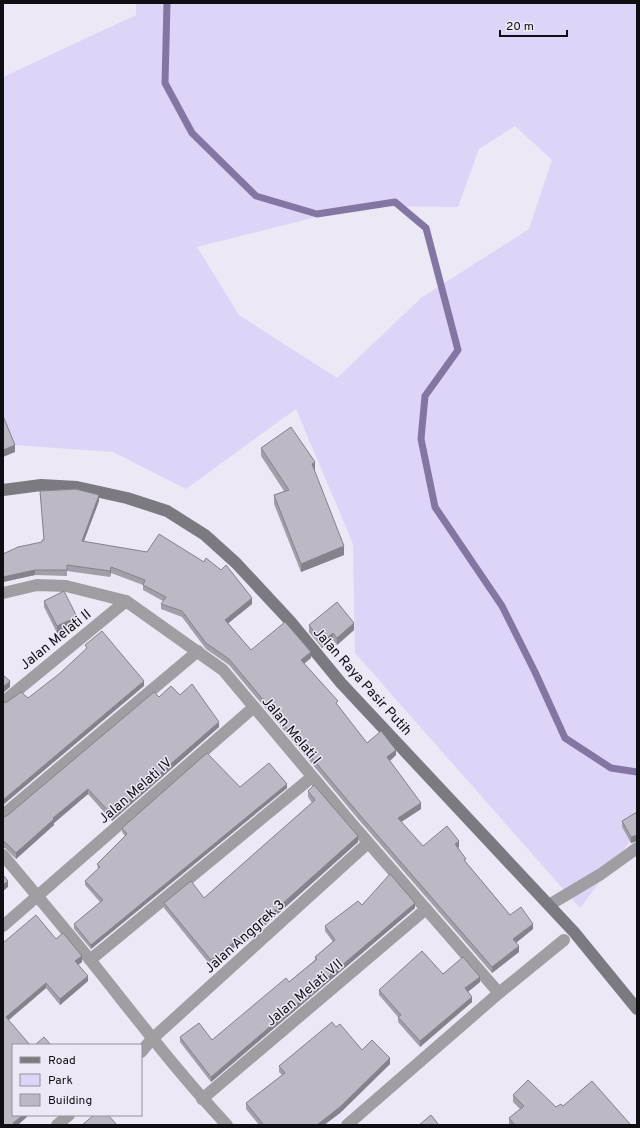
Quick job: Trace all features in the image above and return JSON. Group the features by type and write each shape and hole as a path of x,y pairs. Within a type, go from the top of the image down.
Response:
{"street":[{"name":"Jalan Raya Pasir Putih","path":"3,490 41,484 77,487 112,494 167,511 205,536 236,563 290,621 341,683 574,932 637,1009"},
{"name":"Jalan Melati I","path":"3,593 37,585 66,586 126,601 224,670 368,843 499,993"},
{"name":"Jalan Melati II","path":"3,702 126,601"},
{"path":"3,815 198,651"},
{"name":"Jalan Melati IV","path":"3,926 254,707"},
{"path":"90,960 312,777"},
{"name":"Jalan Anggrek 3","path":"142,1051 152,1039 368,843"},
{"path":"549,905 601,874 637,848"},
{"path":"3,855 90,960 152,1039 202,1099 227,1125"},
{"name":"Jalan Melati VII","path":"202,1099 426,909"},
{"path":"347,1125 499,993 564,940"},
{"path":"57,1125 68,1116"}],"green space":[{"path":"136,3 637,3 637,832 580,908 355,653 353,544 296,409 186,489 113,452 14,445 3,418 3,77 136,15","holes":["515,126 552,160 529,229 421,298 337,378 239,315 197,247 360,206 458,207 479,149"]}],"building":[{"path":"3,416 15,445 3,450"},
{"path":"291,427 315,462 312,464 344,546 301,564 274,495 289,490 261,448"},
{"path":"76,489 99,495 82,541 147,552 159,534 204,562 206,558 221,570 226,565 252,598 225,620 251,650 285,622 311,652 301,660 338,701 336,703 367,743 381,731 396,750 387,757 421,803 398,818 423,846 447,826 459,841 455,844 466,859 464,860 510,915 521,907 533,924 513,939 519,946 492,967 359,814 229,659 206,643 182,611 161,604 166,597 143,585 145,580 111,567 110,571 67,565 67,570 35,570 3,577 3,554 18,547 42,542 42,540 44,540 40,491"},
{"path":"64,591 77,617 57,626 44,601"},
{"path":"337,602 354,623 337,638 333,633 322,642 309,625"},
{"path":"102,631 144,681 3,800 3,703 7,702 21,692 28,698 59,674 87,648 85,645"},
{"path":"3,675 10,681 3,687"},
{"path":"192,684 219,722 112,815 88,789 53,818 54,819 16,853 5,842 3,843 3,816 8,815 154,692 159,697 171,686 180,695"},
{"path":"207,753 240,787 269,763 287,784 91,945 74,924 103,900 85,881 100,867 97,864 127,834 122,828"},
{"path":"314,785 358,836 243,939 241,937 211,960 164,903 191,881 204,898 315,800 308,791"},
{"path":"637,812 637,835 631,837 622,821"},
{"path":"390,874 415,903 211,1077 180,1037 199,1023 212,1040 286,978 289,982 317,959 315,957 335,940 325,926 358,901 362,905"},
{"path":"3,875 8,881 3,885"},
{"path":"36,915 56,939 63,933 82,956 75,961 88,976 60,999 46,983 6,1017 29,1044 12,1044 12,1116 22,1116 13,1123 15,1125 3,1125 3,943"},
{"path":"422,951 443,974 463,957 480,977 465,988 472,997 420,1041 398,1017 401,1015 379,990"},
{"path":"332,1022 336,1027 340,1024 362,1050 372,1040 390,1058 340,1107 317,1125 261,1125 263,1124 246,1103 285,1073 279,1066"},
{"path":"44,1037 50,1044 36,1044"},
{"path":"528,1080 556,1107 561,1104 563,1106 592,1081 630,1124 515,1125 509,1118 524,1106 513,1095"},
{"path":"431,1115 439,1125 419,1125"},
{"path":"93,1116 109,1116 117,1125 82,1125"}],"waterway":[{"path":"167,3 165,83 192,133 256,196 317,214 395,202 426,228 458,350 425,396 421,439 435,507 502,606 535,672 565,738 611,768 637,772"}]}
